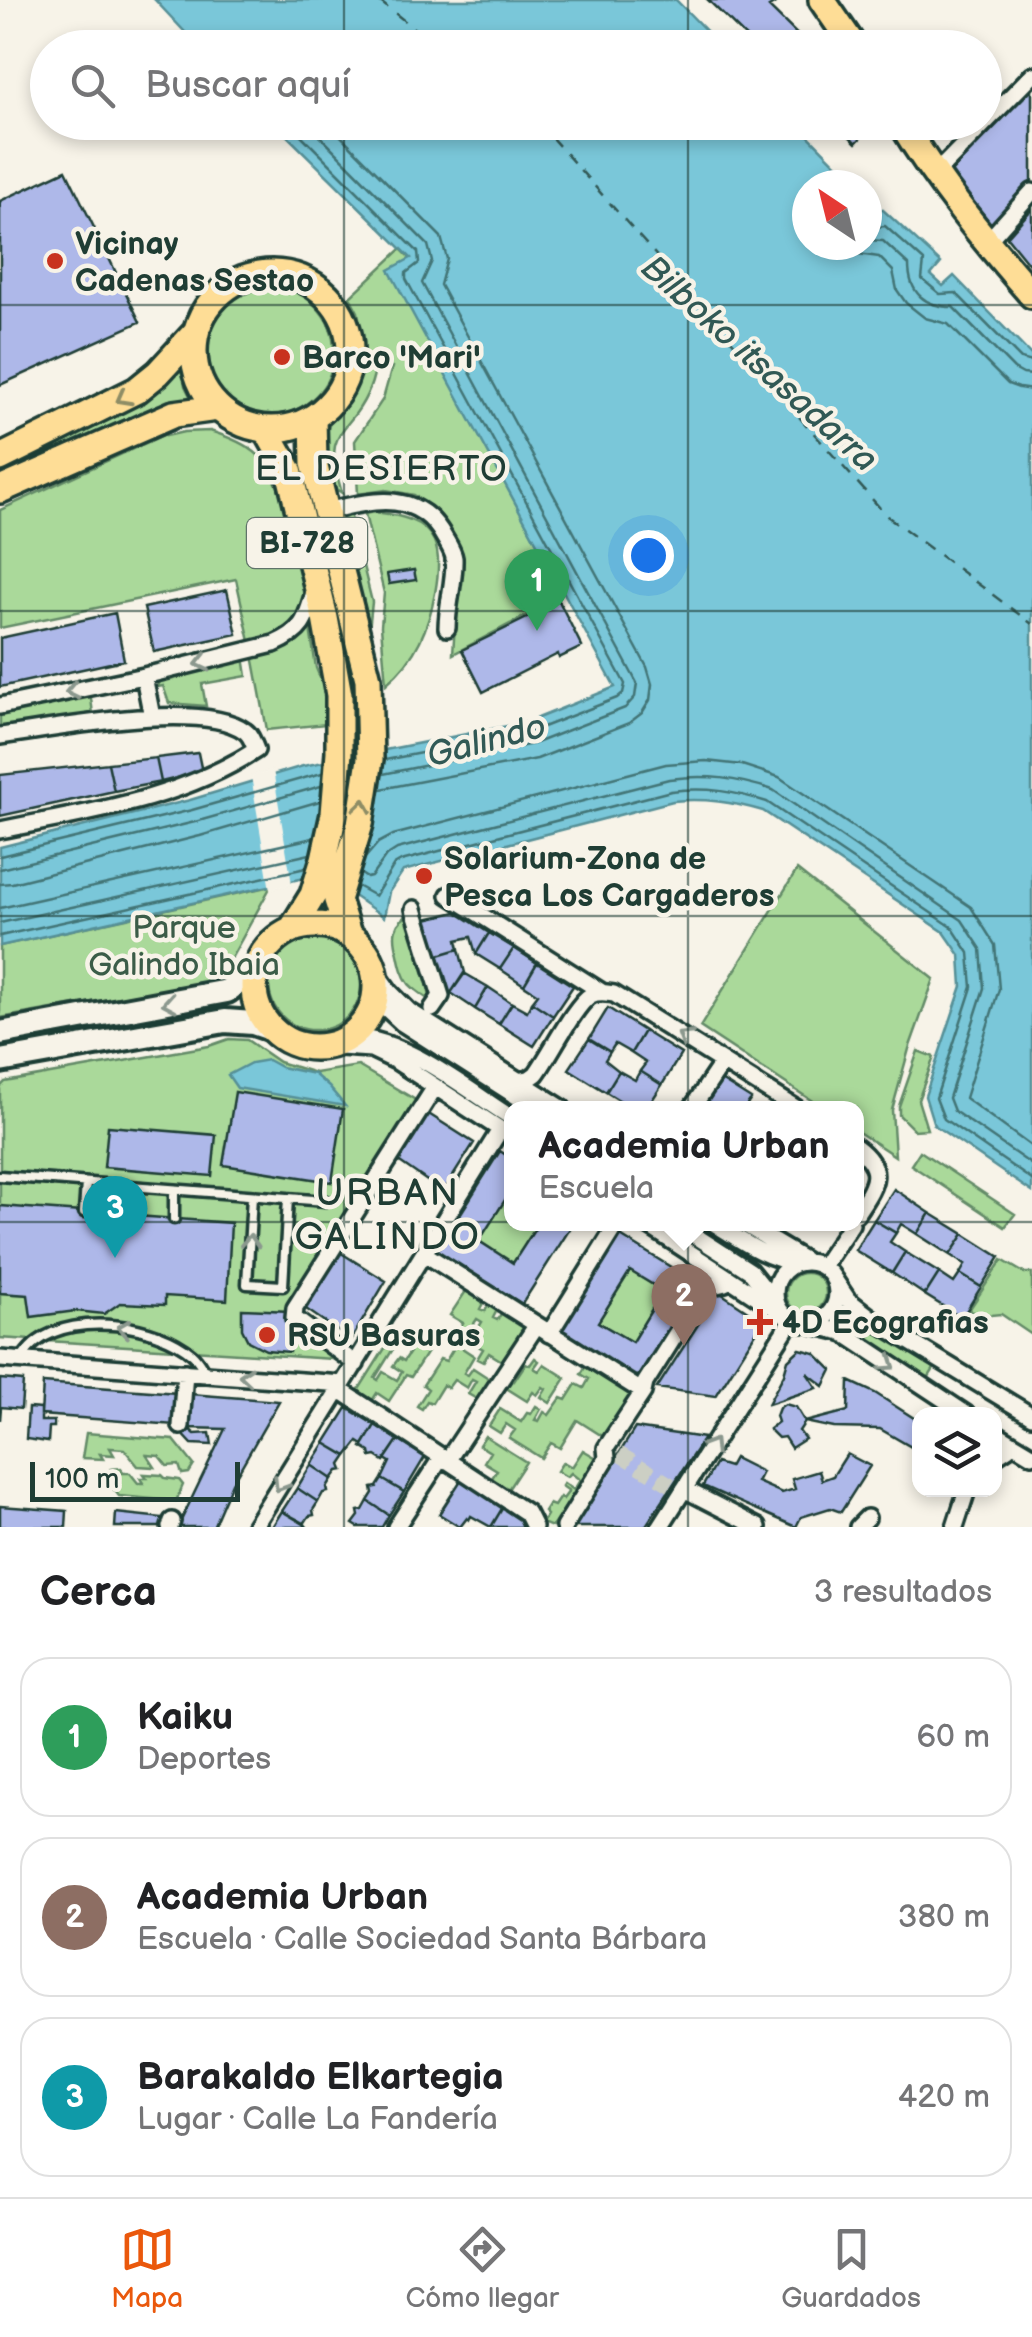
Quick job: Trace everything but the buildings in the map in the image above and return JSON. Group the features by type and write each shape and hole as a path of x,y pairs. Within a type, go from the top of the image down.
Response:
{"main road":[{"path":"822,0 843,30"},
{"path":"912,140 934,175 1032,295"},
{"path":"269,272 295,276 318,287 342,316 350,354 345,379 332,401 313,418 290,428 266,430 248,426 217,408 201,386 194,360 195,334 205,310 222,290 244,278 269,272"},
{"path":"0,458 138,390 195,334"},
{"path":"0,490 174,414 217,408"},
{"name":"BI-728","path":"313,418 314,463 365,667 370,758 360,824 325,897"},
{"name":"BI-728","path":"266,430 289,470 338,695 339,752 325,897"},
{"path":"292,929 325,897 348,934"},
{"path":"2,1062 224,1021 254,1023 305,1046 336,1042 360,1028 376,998 375,970 360,944 330,926 311,924 276,938 256,968 254,984 262,1016 271,1029"},
{"path":"0,1033 227,991 256,968"}],"street":[{"path":"1002,106 1032,75"},
{"path":"934,175 968,140"},
{"path":"987,242 1032,192"},
{"path":"326,511 390,500 412,506 430,518 454,555 447,628"},
{"path":"0,706 260,649 288,638 307,620 316,584"},
{"path":"144,676 152,717"},
{"path":"0,736 152,717 189,718 230,723 248,732 256,750 198,782 147,800 0,830"},
{"path":"449,895 785,1101"},
{"path":"414,909 441,996 432,1009"},
{"path":"375,970 409,1011 551,1101"},
{"path":"518,1081 536,1074 580,1005 602,992"},
{"path":"376,998 402,1024 524,1101"},
{"path":"336,1042 375,1038 404,1050 504,1125"},
{"path":"336,1042 371,1049 396,1061 504,1126"},
{"path":"697,1101 722,1062"},
{"path":"356,1364 295,1313 435,1086"},
{"path":"254,1527 504,1134"},
{"path":"864,1154 875,1166 876,1180 864,1200"},
{"path":"542,1329 614,1231"},
{"path":"657,1231 789,1316 842,1332 955,1407"},
{"path":"688,1231 750,1271 789,1316 818,1322 827,1317 838,1289 816,1267 755,1231"},
{"path":"727,1231 782,1261 816,1267 874,1320 1032,1416"},
{"path":"816,1267 845,1231"},
{"path":"425,1254 643,1392"},
{"path":"789,1316 776,1284 788,1267 816,1267"},
{"path":"564,1527 607,1458 606,1448 705,1288 724,1283"},
{"path":"660,1527 789,1316"},
{"path":"396,1527 534,1329 542,1329"},
{"path":"0,1359 342,1387 527,1513 534,1527"},
{"path":"27,1361 33,1382"},
{"path":"181,1426 185,1372"},
{"path":"1002,1437 1032,1455"},
{"path":"684,1489 758,1527"},
{"path":"955,1527 965,1497"}],"lane":[{"path":"0,1176 326,1201"},
{"path":"84,1212 86,1183"},
{"path":"174,1190 174,1219"},
{"path":"252,1196 247,1284 266,1286 283,1286 288,1198"},
{"path":"27,1361 38,1340 61,1330 89,1325 119,1326 155,1334 179,1345 196,1357 206,1373"}],"green space":[{"path":"401,249 411,259 390,270 562,589 527,602 529,614 453,654 460,548 438,512 414,495 386,490 358,494 355,441 383,399 392,367 376,362 367,395 336,441 335,464 342,493 330,485 326,474 324,440 329,425 350,399 366,360 358,312 350,297"},
{"path":"270,287 294,292 315,306 329,327 334,351 329,375 315,396 294,410 270,415 246,410 225,396 211,375 206,351 211,327 225,306 246,292"},
{"path":"182,362 191,398 162,404 0,477 0,467"},
{"path":"210,431 253,451 275,480 303,588 302,615 294,627 251,646 236,579 0,628 0,510 165,434"},
{"path":"350,513 372,602 369,630 363,626 341,532"},
{"path":"365,514 408,519 423,527 434,541 438,564 432,606 420,641 386,684 381,626 384,593"},
{"path":"310,628 316,668 325,690 327,724 267,730 253,655 297,639"},
{"path":"244,657 247,676 202,684 206,706 169,703 163,686 158,687 157,680"},
{"path":"90,691 93,714 0,729 0,711"},
{"path":"797,870 934,979 892,1110 895,1156 864,1136 864,1101 812,1101 700,1027"},
{"name":"Parque Galindo Ibaia","path":"271,886 228,964 202,983 0,1018 0,946"},
{"path":"412,914 428,999 407,981 396,947 397,925"},
{"path":"315,938 348,951 361,984 348,1017 315,1030 282,1017 269,984 282,951"},
{"path":"229,1039 247,1040 279,1062 315,1073 358,1066 424,1105 290,1321 333,1359 0,1338 0,1087 5,1082 209,1046"},
{"path":"918,1051 934,1057 918,1100 927,1129 914,1130 899,1115 899,1106"},
{"path":"920,1151 1015,1214 1005,1227 911,1165"},
{"path":"504,1201 504,1231 534,1231 513,1263 479,1241"},
{"path":"1002,1260 1024,1273 1032,1273 1032,1335 1001,1314 980,1316 969,1310"},
{"path":"630,1271 663,1291 632,1342 598,1322"},
{"path":"806,1273 820,1279 826,1293 820,1307 806,1313 792,1307 786,1293 792,1279"},
{"path":"468,1288 485,1299 480,1309 485,1311 490,1303 498,1308 493,1318 497,1320 503,1311 532,1328 520,1348 513,1344 502,1361 489,1353 483,1362 477,1359 483,1349 475,1344 480,1336 476,1332 482,1322 477,1319 462,1335 457,1332 463,1323 450,1315"},
{"path":"875,1328 937,1364 927,1380 867,1340"},
{"path":"407,1334 418,1341 422,1334 434,1341 411,1377 406,1375 389,1401 377,1393 370,1404 356,1394 392,1337 398,1341 375,1378 378,1380 383,1372 397,1380 402,1372 393,1366 399,1358 404,1361 410,1352 400,1345"},
{"path":"456,1344 474,1356 464,1373 468,1375 473,1368 490,1379 477,1399 468,1394 476,1381 472,1379 467,1388 454,1380 448,1388 443,1385 432,1403 427,1401 422,1409 417,1406 428,1389 423,1385 440,1359 446,1361"},
{"path":"535,1358 539,1361 534,1368 539,1371 544,1364 566,1378 550,1403 541,1397 546,1389 543,1387 527,1401 500,1384 505,1376 514,1381 526,1363 530,1365"},
{"path":"587,1364 635,1396 607,1439 577,1420 560,1448 551,1443 541,1458 509,1438 515,1430 506,1424 500,1433 489,1426 500,1409 521,1422 536,1406 541,1409 535,1420 539,1421 544,1412 549,1415 576,1384 584,1388 589,1379 581,1374"},
{"path":"86,1433 174,1440 194,1465 189,1473 182,1474 179,1465 167,1466 159,1456 147,1455 155,1467 138,1466 124,1449 110,1448 114,1455 82,1458"},
{"path":"485,1436 526,1462 505,1494 489,1483 497,1470 484,1462 490,1452 479,1445"},
{"path":"583,1450 600,1460 573,1505 568,1503 552,1527 542,1523 549,1504 554,1506 569,1491 562,1486 564,1483 574,1490 580,1480 571,1473 567,1477 557,1471 563,1462 572,1467"},
{"path":"121,1468 138,1483 143,1483 140,1478 147,1478 144,1474 162,1475 183,1485 176,1501 119,1496 105,1478 116,1479 111,1469"}],"water":[{"path":"155,0 676,0 705,30 183,30"},
{"path":"291,140 813,140 842,170 792,170 792,260 882,260 882,209 941,263 931,275 943,286 954,276 1032,356 1032,1192 934,1125 925,1096 962,986 960,955 944,932 763,811 752,808 707,800 673,801 403,871 389,892 384,917 322,874 0,946 0,847 190,800 303,766 528,722 615,687 389,270 411,258"},
{"path":"268,1060 314,1074 345,1106 237,1088 228,1075 251,1063"}],"pier":[{"path":"273,770 292,884 270,890 251,776"}],"ferry route":[{"path":"378,0 416,30"},
{"path":"554,140 887,516 1032,624"}],"tunnel":[{"path":"619,1454 671,1485"}],"place":[{"name":"Vicinay Cadenas Sestao","path":"55,261"},
{"name":"Barco 'Mari'","path":"282,357"},
{"name":"Kaiku","path":"537,631"},
{"name":"Solarium-Zona de Pesca Los Cargaderos","path":"424,876"},
{"name":"Barakaldo Elkartegia","path":"115,1258"},
{"name":"4D Ecografias","path":"760,1322"},
{"name":"RSU Basuras","path":"267,1335"},
{"name":"Academia Urban","path":"684,1346"}],"district":[{"name":"EL DESIERTO","path":"382,468"},
{"name":"URBAN GALINDO","path":"388,1214"}],"water label":[{"name":"Bilboko itsasadarra","path":"760,363"},
{"name":"Galindo","path":"486,740"}]}
